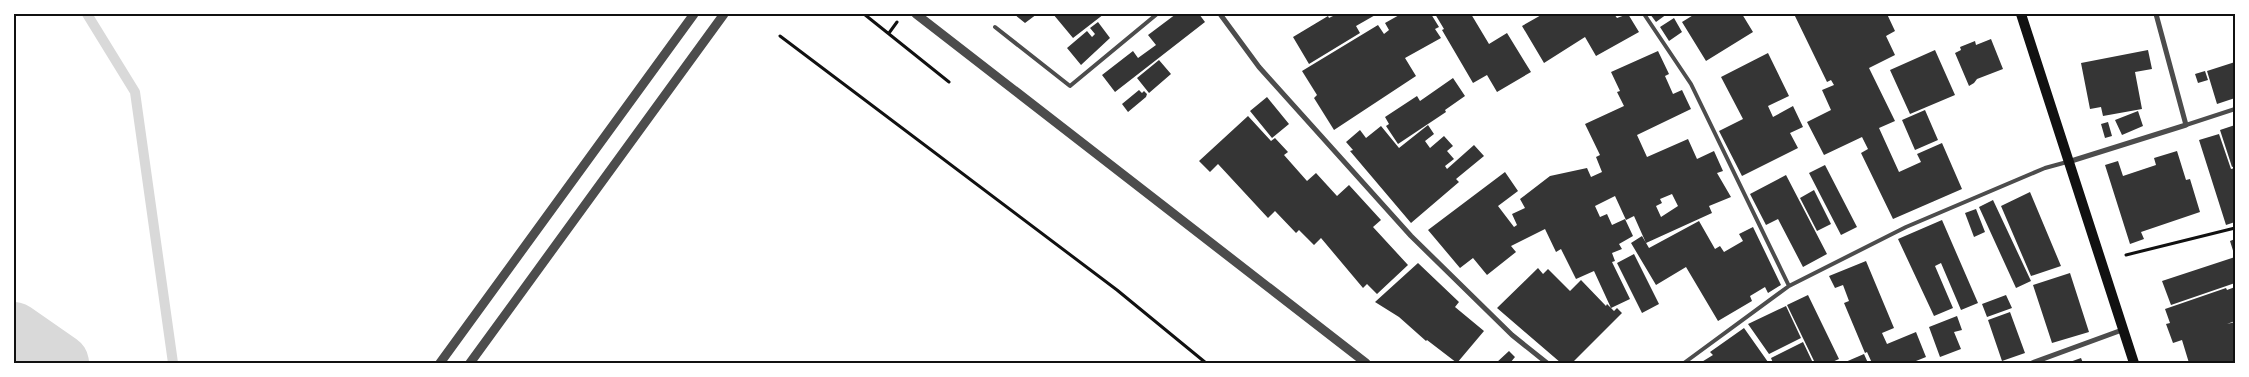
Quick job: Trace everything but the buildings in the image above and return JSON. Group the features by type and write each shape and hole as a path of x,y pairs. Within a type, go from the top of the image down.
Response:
{"main road":[{"path":"2021,14 2134,363"}],"street":[{"path":"440,363 694,14"},
{"path":"470,363 724,14"},
{"path":"916,14 1366,363"},
{"path":"1220,14 1259,67 1411,236 1512,335 1547,363"},
{"path":"2068,162 2186,125 2156,14"},
{"path":"2032,363 2122,330"}],"lane":[{"path":"995,27 1070,86 1157,14"},
{"path":"1644,14 1691,84 1789,286"},
{"path":"2186,125 2235,109"},
{"path":"1684,363 1789,286 1906,227 2045,168 2068,162"}],"path":[{"path":"864,14 949,82"},
{"path":"780,36 1117,290 1206,363"},
{"path":"2126,255 2235,228"}],"shaded area":[{"path":"14,339 63,363 14,363"}],"waterway":[{"path":"87,14 135,92 173,363"},
{"path":"14,331 60,363"}]}
